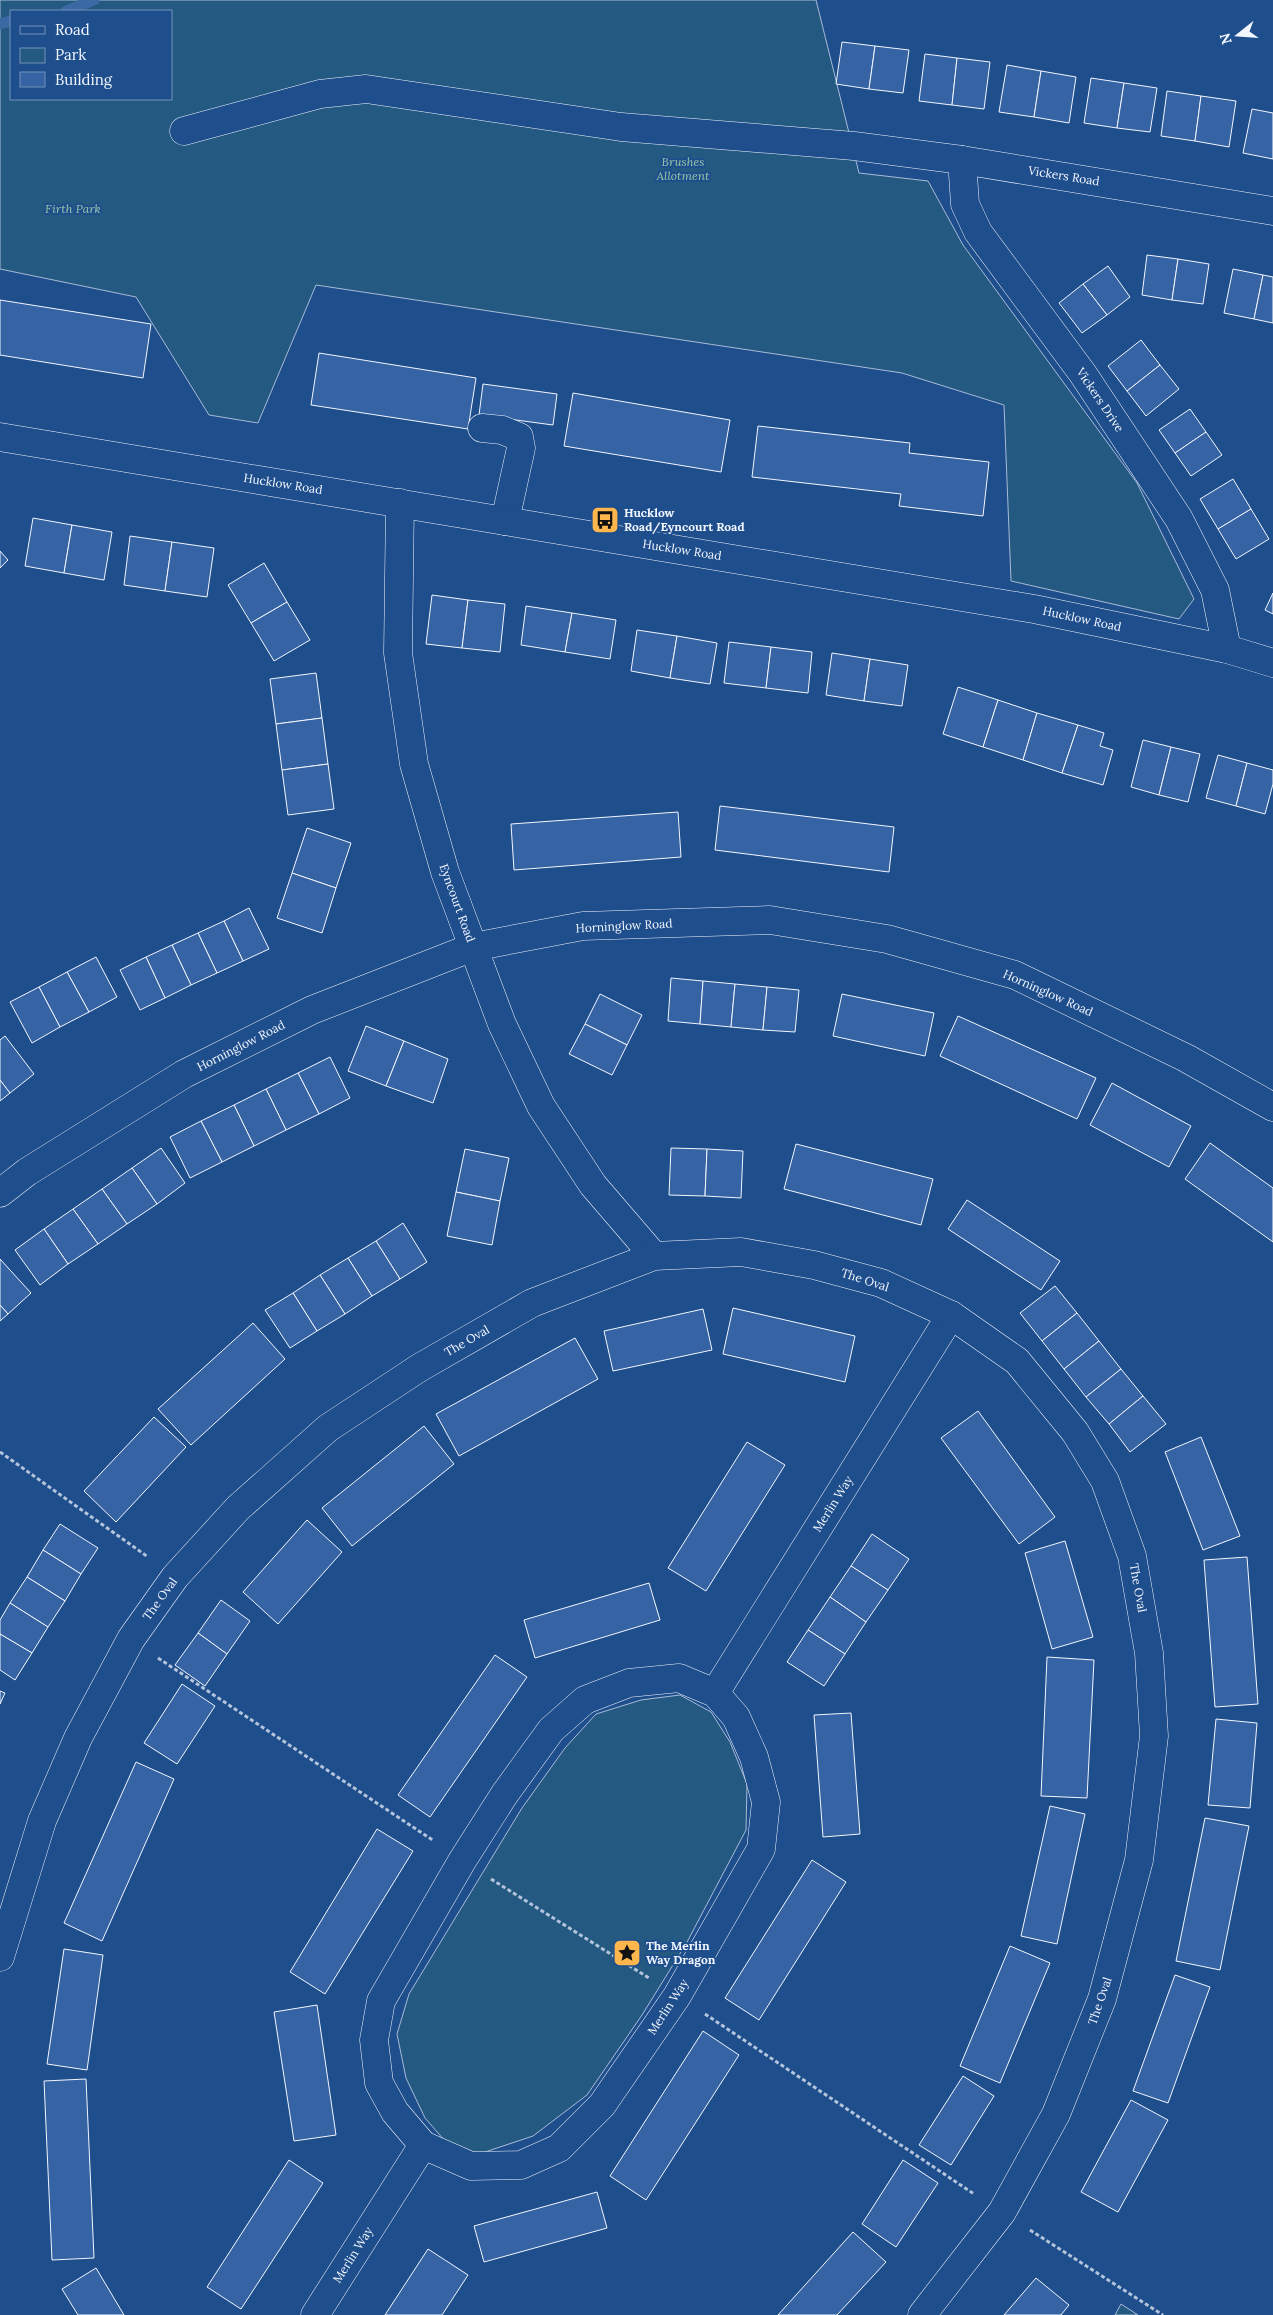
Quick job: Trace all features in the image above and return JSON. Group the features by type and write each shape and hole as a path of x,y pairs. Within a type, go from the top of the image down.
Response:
{"street":[{"name":"Vickers Road","path":"184,131 320,94 366,89 621,127 854,146 962,160 1273,211"},
{"name":"Vickers Drive","path":"962,160 965,204 978,232 1083,374 1178,519 1215,590 1227,648"},
{"path":"482,428 502,430 519,437 521,448 505,521"},
{"name":"Hucklow Road","path":"0,438 1034,609 1227,648 1273,663"},
{"name":"Eyncourt Road","path":"400,503 398,653 414,764 445,872 502,1024 541,1106 593,1185 654,1256"},
{"name":"Horninglow Road","path":"0,1193 27,1172 184,1074 312,1010 473,947 583,926 770,920 887,939 1015,975 1186,1058 1273,1107"},
{"name":"The Oval","path":"0,1957 42,1821 78,1738 131,1639 175,1577 238,1508 328,1428 419,1368 532,1303 654,1256 741,1252 814,1265 881,1283 951,1315 1016,1361 1075,1432 1105,1480 1132,1556 1149,1654 1154,1736 1139,1860 1102,2000 1056,2114 1002,2212 922,2315"},
{"name":"Merlin Way","path":"715,1693 951,1315"},
{"name":"Merlin Way","path":"679,1678 715,1693 736,1717 754,1757 766,1802 761,1849 677,1996 602,2105 559,2148 521,2165 471,2166 422,2145 395,2112 379,2083 374,2040 381,2001 462,1861 504,1795 551,1730 584,1700 629,1683 679,1678"},
{"name":"Merlin Way","path":"315,2315 422,2145"}],"path":[{"path":"0,1452 175,1577"},
{"path":"131,1639 424,1833 462,1861 677,1996 1002,2212 1163,2315"}],"green space":[{"name":"Brushes Allotment","path":"0,0 816,0 859,173 928,181 963,245 1137,483 1194,599 1179,619 1011,581 1004,405 902,373 316,285 258,423 209,415 136,297 0,269"},
{"path":"680,1695 711,1712 730,1742 747,1784 746,1830 686,1944 642,2015 587,2095 533,2136 479,2154 445,2141 425,2118 406,2078 397,2034 409,1994 522,1808 565,1748 596,1714 641,1700"},
{"path":"1121,2304 1138,2315 1115,2315"}],"building":[{"path":"842,42 875,46 869,89 836,84"},
{"path":"875,46 909,50 903,93 869,89"},
{"path":"925,54 957,58 952,105 919,101"},
{"path":"957,58 990,62 984,109 952,105"},
{"path":"1007,65 1041,71 1034,117 999,112"},
{"path":"1041,71 1076,77 1069,123 1034,117"},
{"path":"1091,78 1124,83 1117,128 1084,123"},
{"path":"1124,83 1157,88 1150,132 1117,128"},
{"path":"1167,91 1201,96 1195,141 1161,136"},
{"path":"1201,96 1236,101 1229,147 1195,141"},
{"path":"1252,109 1273,113 1273,159 1243,153"},
{"path":"1147,255 1178,259 1172,300 1142,295"},
{"path":"1178,259 1209,264 1203,304 1172,300"},
{"path":"1108,266 1130,297 1107,315 1083,284"},
{"path":"1233,269 1263,275 1254,319 1224,313"},
{"path":"1263,275 1273,277 1273,323 1254,319"},
{"path":"1083,284 1107,315 1082,333 1059,303"},
{"path":"0,300 151,324 143,378 0,355"},
{"path":"1141,340 1160,365 1127,391 1108,366"},
{"path":"319,353 476,378 468,429 311,405"},
{"path":"1160,365 1179,389 1146,416 1127,391"},
{"path":"483,384 557,394 553,425 479,415"},
{"path":"573,393 730,420 721,472 564,446"},
{"path":"1190,409 1206,432 1175,453 1159,430"},
{"path":"758,426 910,443 909,453 989,462 983,516 899,506 901,494 752,477"},
{"path":"1206,432 1222,455 1191,476 1175,453"},
{"path":"1233,479 1251,509 1218,529 1200,499"},
{"path":"1251,509 1269,539 1236,559 1218,529"},
{"path":"33,518 72,525 64,573 25,566"},
{"path":"72,525 112,532 104,580 64,573"},
{"path":"130,536 172,542 165,591 124,585"},
{"path":"172,542 214,548 207,597 165,591"},
{"path":"0,551 8,560 0,568"},
{"path":"264,563 287,602 251,623 228,585"},
{"path":"1273,593 1273,614 1265,610"},
{"path":"432,595 468,600 462,648 426,644"},
{"path":"468,600 505,604 500,652 462,648"},
{"path":"287,602 310,640 274,661 251,623"},
{"path":"526,606 572,613 565,652 521,645"},
{"path":"572,613 616,620 610,659 565,652"},
{"path":"637,630 677,636 670,678 631,671"},
{"path":"677,636 717,643 710,684 670,678"},
{"path":"729,642 771,647 766,688 724,683"},
{"path":"771,647 812,652 808,693 766,688"},
{"path":"832,653 870,659 864,701 826,695"},
{"path":"870,659 908,665 902,706 864,701"},
{"path":"316,673 322,718 276,724 270,679"},
{"path":"958,687 998,700 983,747 943,734"},
{"path":"998,700 1037,713 1023,760 983,747"},
{"path":"1037,713 1078,725 1062,773 1023,760"},
{"path":"322,718 328,764 282,770 276,724"},
{"path":"1078,725 1104,733 1100,746 1113,750 1103,785 1062,773"},
{"path":"1143,740 1171,747 1159,795 1131,787"},
{"path":"1171,747 1200,754 1188,802 1159,795"},
{"path":"1218,755 1247,763 1236,806 1206,798"},
{"path":"1247,763 1273,770 1273,784 1265,814 1236,806"},
{"path":"328,764 334,809 288,815 282,770"},
{"path":"720,806 894,827 889,872 715,850"},
{"path":"678,812 681,857 514,870 511,824"},
{"path":"307,828 351,843 336,888 292,873"},
{"path":"292,873 336,888 322,933 277,918"},
{"path":"249,908 269,949 243,961 224,921"},
{"path":"224,921 243,961 217,973 198,933"},
{"path":"198,933 217,973 191,985 172,945"},
{"path":"172,945 191,985 165,998 146,957"},
{"path":"96,957 117,997 89,1012 67,972"},
{"path":"146,957 165,998 140,1010 120,970"},
{"path":"67,972 89,1012 60,1027 39,987"},
{"path":"671,978 703,981 700,1024 668,1021"},
{"path":"703,981 735,984 731,1027 700,1024"},
{"path":"735,984 767,987 763,1030 731,1027"},
{"path":"39,987 60,1027 32,1043 10,1002"},
{"path":"767,987 799,990 795,1032 763,1030"},
{"path":"600,994 642,1015 627,1045 585,1024"},
{"path":"842,994 934,1013 925,1056 833,1036"},
{"path":"958,1016 1096,1078 1077,1119 940,1056"},
{"path":"585,1024 627,1045 612,1075 569,1054"},
{"path":"366,1026 404,1041 386,1086 348,1071"},
{"path":"5,1036 34,1074 10,1093 0,1080 0,1040"},
{"path":"404,1041 448,1059 433,1103 386,1086"},
{"path":"330,1057 350,1098 319,1114 298,1073"},
{"path":"298,1073 319,1114 286,1130 266,1089"},
{"path":"0,1080 10,1093 0,1101"},
{"path":"1112,1083 1191,1126 1169,1167 1090,1125"},
{"path":"266,1089 286,1130 254,1146 234,1105"},
{"path":"234,1105 254,1146 222,1162 201,1121"},
{"path":"201,1121 222,1162 190,1178 170,1137"},
{"path":"1210,1143 1273,1188 1273,1242 1185,1179"},
{"path":"796,1144 933,1179 921,1225 784,1189"},
{"path":"161,1148 185,1183 157,1204 132,1168"},
{"path":"671,1148 707,1149 705,1196 669,1195"},
{"path":"465,1149 509,1158 500,1201 456,1192"},
{"path":"707,1149 743,1151 741,1198 705,1196"},
{"path":"132,1168 157,1204 127,1224 102,1189"},
{"path":"102,1189 127,1224 98,1244 73,1209"},
{"path":"456,1192 500,1201 492,1245 447,1236"},
{"path":"967,1200 1060,1261 1041,1290 948,1229"},
{"path":"73,1209 98,1244 68,1264 44,1229"},
{"path":"403,1223 427,1262 400,1279 376,1241"},
{"path":"44,1229 68,1264 40,1285 15,1250"},
{"path":"376,1241 400,1279 372,1296 348,1258"},
{"path":"348,1258 372,1296 345,1314 320,1275"},
{"path":"0,1259 31,1293 8,1314 0,1305"},
{"path":"320,1275 345,1314 317,1331 293,1293"},
{"path":"1055,1286 1077,1313 1042,1341 1020,1313"},
{"path":"293,1293 317,1331 290,1348 265,1310"},
{"path":"0,1305 8,1314 0,1321"},
{"path":"733,1308 855,1336 845,1382 723,1354"},
{"path":"703,1309 712,1350 613,1371 604,1331"},
{"path":"1077,1313 1099,1341 1064,1369 1042,1341"},
{"path":"253,1323 285,1359 191,1445 158,1409"},
{"path":"575,1338 598,1379 459,1456 436,1414"},
{"path":"1099,1341 1121,1369 1086,1397 1064,1369"},
{"path":"1121,1369 1143,1396 1109,1424 1086,1397"},
{"path":"1143,1396 1166,1424 1130,1452 1109,1424"},
{"path":"978,1411 1055,1517 1019,1544 941,1438"},
{"path":"154,1417 186,1447 116,1522 84,1491"},
{"path":"424,1426 454,1464 352,1546 322,1508"},
{"path":"1201,1437 1240,1536 1203,1550 1165,1452"},
{"path":"747,1442 785,1465 706,1591 668,1568"},
{"path":"307,1520 342,1552 278,1624 243,1592"},
{"path":"60,1524 98,1548 81,1574 43,1550"},
{"path":"872,1534 909,1559 888,1590 851,1566"},
{"path":"1065,1541 1093,1637 1052,1649 1025,1553"},
{"path":"43,1550 81,1574 65,1601 27,1577"},
{"path":"1247,1557 1258,1704 1215,1707 1204,1560"},
{"path":"851,1566 888,1590 866,1622 830,1597"},
{"path":"27,1577 65,1601 48,1627 10,1603"},
{"path":"649,1583 660,1620 535,1658 524,1620"},
{"path":"830,1597 866,1622 845,1654 808,1630"},
{"path":"221,1600 250,1621 227,1654 198,1633"},
{"path":"10,1603 48,1627 32,1653 0,1634 0,1620"},
{"path":"808,1630 845,1654 824,1686 787,1662"},
{"path":"198,1633 227,1654 205,1686 175,1665"},
{"path":"0,1634 32,1653 15,1680 0,1670"},
{"path":"495,1655 527,1677 430,1817 398,1795"},
{"path":"1047,1657 1094,1660 1087,1798 1041,1796"},
{"path":"182,1684 215,1706 177,1764 144,1743"},
{"path":"0,1691 5,1693 0,1704"},
{"path":"851,1713 860,1834 823,1837 814,1715"},
{"path":"1216,1719 1257,1723 1250,1808 1208,1805"},
{"path":"136,1762 174,1779 102,1941 64,1923"},
{"path":"1050,1806 1085,1814 1057,1944 1021,1936"},
{"path":"1205,1818 1249,1826 1220,1970 1176,1961"},
{"path":"377,1829 413,1851 325,1994 290,1972"},
{"path":"812,1860 846,1882 759,2020 725,1998"},
{"path":"1010,1946 1050,1963 1000,2083 960,2066"},
{"path":"64,1949 103,1955 87,2070 47,2064"},
{"path":"1175,1975 1210,1987 1168,2103 1133,2091"},
{"path":"317,2005 336,2135 294,2141 274,2012"},
{"path":"703,2031 739,2055 646,2200 610,2176"},
{"path":"963,2076 994,2096 951,2165 919,2145"},
{"path":"86,2079 94,2258 52,2260 44,2081"},
{"path":"1131,2100 1168,2120 1118,2212 1081,2192"},
{"path":"289,2160 323,2183 241,2309 207,2287"},
{"path":"903,2160 938,2183 896,2247 862,2224"},
{"path":"597,2192 607,2228 484,2262 474,2226"},
{"path":"853,2232 886,2262 837,2315 778,2315"},
{"path":"428,2249 468,2275 442,2315 385,2315"},
{"path":"96,2268 124,2315 78,2315 62,2289"},
{"path":"1036,2278 1069,2305 1061,2315 1004,2315"}],"waterway":[{"path":"69,10 94,0"},
{"path":"0,24 10,21"}],"place":[{"name":"Hucklow Road/Eyncourt Road","path":"605,520"},
{"name":"The Merlin Way Dragon","path":"627,1953"}],"park label":[{"name":"Firth Park","path":"73,209"}]}
